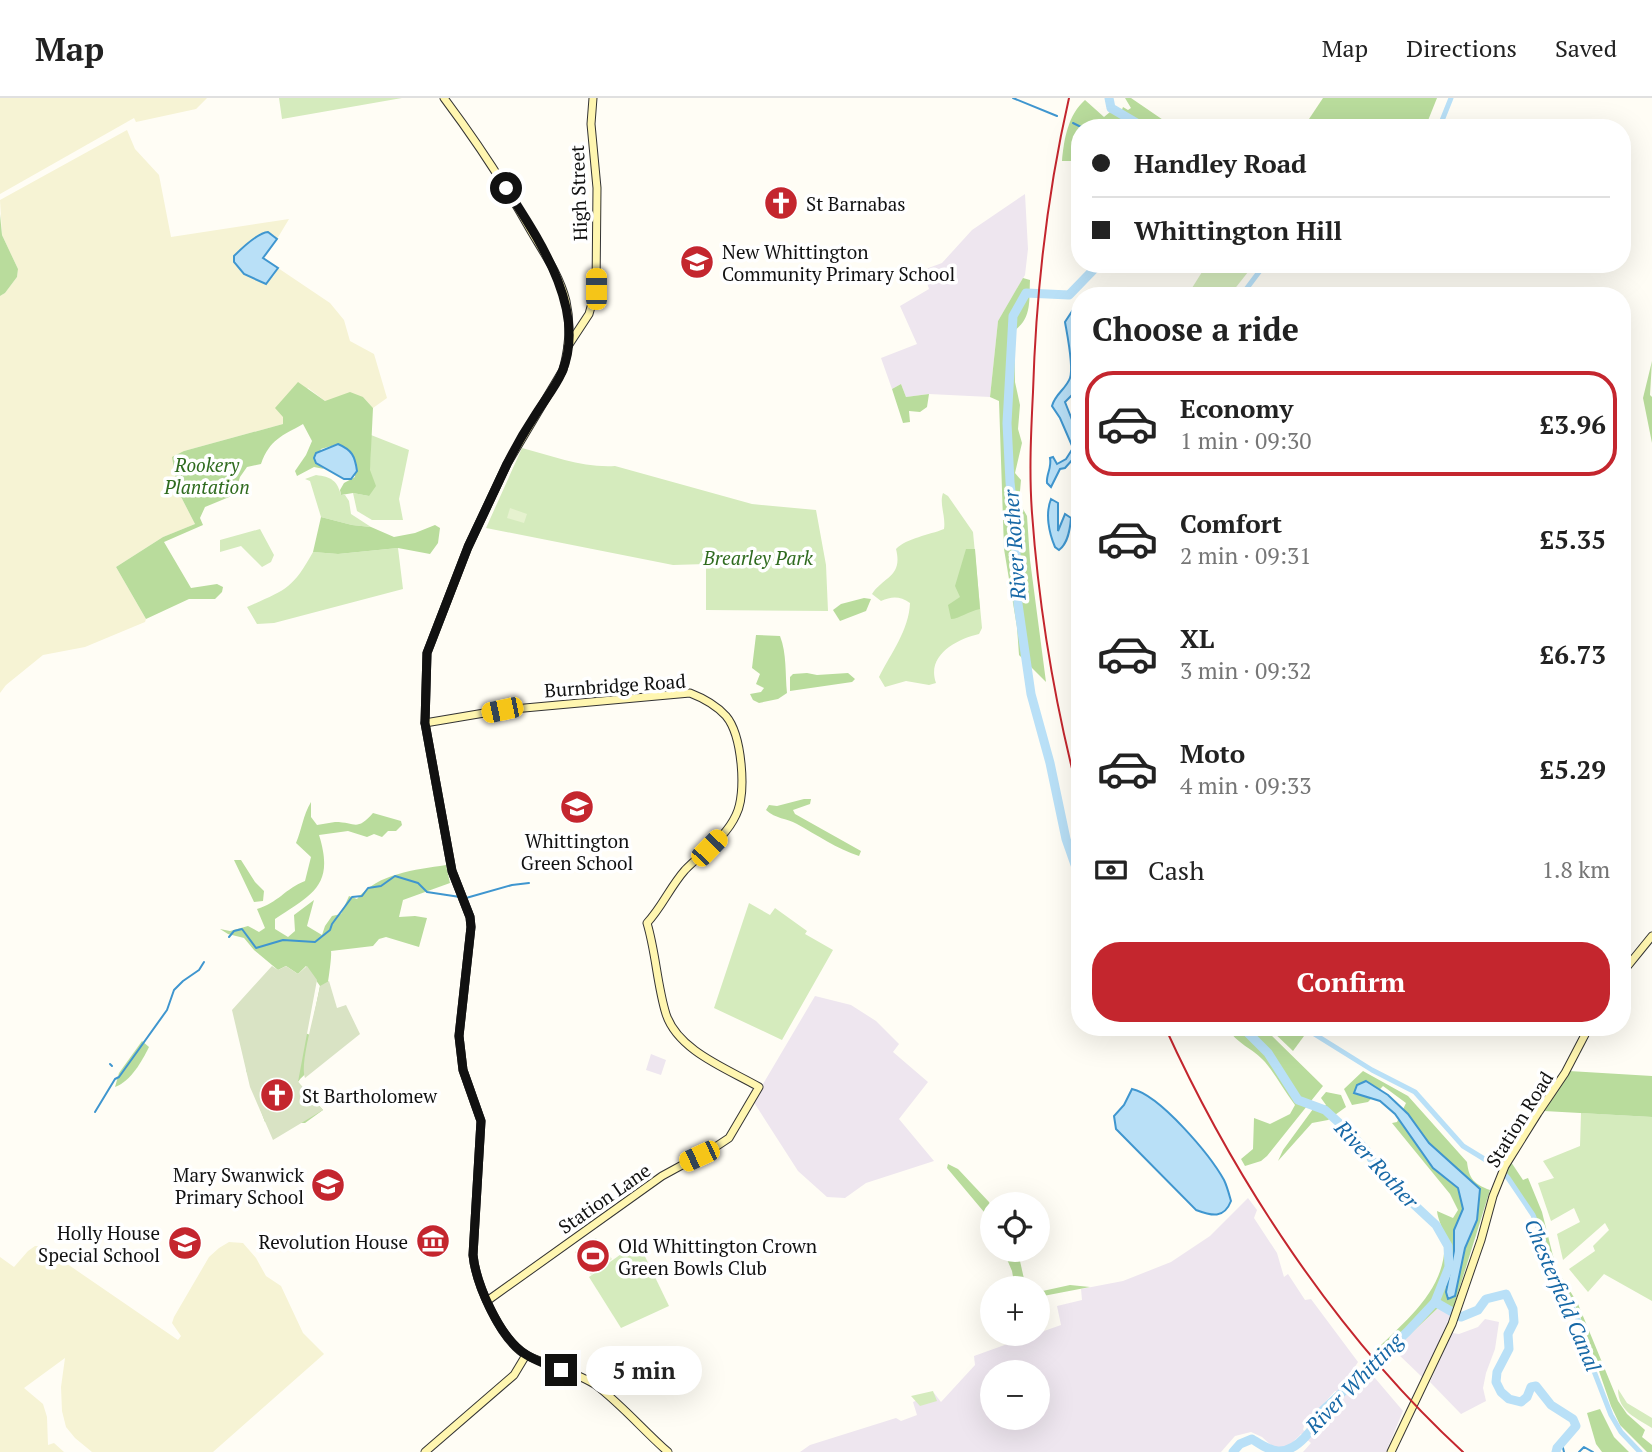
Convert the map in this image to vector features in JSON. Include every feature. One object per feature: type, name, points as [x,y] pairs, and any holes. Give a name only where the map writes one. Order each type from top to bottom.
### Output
[{"type":"main road","points":[[444,98],[519,208],[556,274],[567,310],[568,347]]},
{"type":"main road","name":"High Street","points":[[526,1355],[508,1336],[487,1301],[475,1271],[473,1255],[481,1121],[463,1070],[459,1036],[471,927],[470,917],[452,871],[425,723],[427,653],[440,616],[507,464],[563,370],[568,347],[589,314],[596,289],[597,209],[593,98]]},
{"type":"main road","name":"Burnbridge Road","points":[[425,723],[502,710],[690,693],[707,700],[726,716],[735,731],[741,766],[741,797],[737,813],[729,828],[686,869],[673,885],[660,909],[647,923],[653,941],[666,1014],[672,1026],[687,1044],[759,1087]]},
{"type":"main road","points":[[1631,962],[1652,936]]},
{"type":"main road","name":"Station Road","points":[[1391,1452],[1457,1312],[1505,1166],[1565,1073],[1584,1036]]},
{"type":"main road","name":"Station Lane","points":[[487,1301],[662,1176],[723,1142],[736,1128],[759,1087]]},
{"type":"main road","points":[[425,1452],[514,1375],[526,1355],[596,1385],[668,1452]]},
{"type":"shaded area","points":[[0,98],[207,98],[196,109],[136,122],[134,118],[0,194]]},
{"type":"shaded area","points":[[127,130],[135,149],[159,175],[171,237],[289,219],[277,239],[274,235],[261,233],[239,251],[273,277],[278,268],[330,303],[344,320],[350,341],[374,354],[387,398],[373,408],[363,397],[325,401],[308,388],[283,417],[283,424],[184,451],[175,469],[178,491],[195,524],[163,537],[116,567],[146,619],[145,622],[85,647],[43,655],[0,693],[0,296],[17,277],[18,269],[2,235],[0,200]]},
{"type":"shaded area","points":[[1025,194],[1028,249],[1025,275],[998,321],[990,397],[929,394],[906,397],[901,384],[892,389],[881,358],[917,344],[900,306],[929,289],[923,270],[942,263],[972,230]]},
{"type":"shaded area","points":[[815,996],[851,1005],[876,1021],[899,1044],[893,1052],[928,1082],[899,1119],[934,1161],[866,1183],[845,1198],[827,1197],[798,1171],[753,1101]]},
{"type":"shaded area","points":[[651,1054],[666,1060],[661,1075],[646,1070]]},
{"type":"shaded area","points":[[1248,1198],[1257,1210],[1254,1218],[1277,1253],[1284,1277],[1288,1274],[1305,1300],[1311,1299],[1358,1362],[1339,1391],[1335,1391],[1303,1430],[1314,1436],[1329,1407],[1369,1371],[1403,1411],[1386,1452],[1303,1452],[1311,1443],[1301,1434],[1287,1448],[1278,1448],[1251,1432],[1235,1436],[1221,1452],[800,1452],[810,1445],[896,1418],[901,1421],[917,1415],[913,1402],[934,1393],[941,1402],[975,1365],[974,1356],[1002,1346],[1050,1346],[1050,1329],[1061,1325],[1057,1306],[1082,1300],[1081,1289],[1123,1281],[1171,1262],[1210,1236]]},
{"type":"shaded area","points":[[229,1242],[243,1243],[266,1276],[281,1286],[303,1333],[324,1354],[213,1452],[92,1452],[66,1427],[61,1387],[65,1358],[24,1388],[43,1404],[47,1417],[48,1445],[54,1443],[64,1452],[0,1452],[0,1257],[14,1267],[28,1251],[35,1246],[41,1246],[178,1340],[181,1336],[172,1323],[174,1317],[209,1257]]},
{"type":"shaded area","points":[[1439,1307],[1453,1309],[1423,1378],[1394,1350]]},
{"type":"shaded area","points":[[1485,1319],[1499,1322],[1495,1349],[1483,1388],[1486,1401],[1461,1414],[1430,1382],[1452,1333],[1459,1334],[1478,1327]]},
{"type":"green space","points":[[279,98],[402,98],[282,119]]},
{"type":"green space","points":[[1125,98],[1131,98],[1162,119],[1135,119],[1121,112],[1123,107],[1128,110],[1131,108]]},
{"type":"green space","points":[[1323,98],[1437,98],[1429,119],[1309,119]]},
{"type":"green space","points":[[1085,100],[1104,117],[1110,112],[1124,119],[1072,119]]},
{"type":"green space","points":[[1071,120],[1071,161],[1062,161]]},
{"type":"green space","points":[[0,214],[2,235],[18,269],[17,277],[0,296]]},
{"type":"green space","points":[[1201,273],[1247,273],[1236,287],[1193,287]]},
{"type":"green space","points":[[1023,278],[1030,280],[1030,295],[1027,315],[1014,331],[1015,382],[1020,405],[1018,429],[1022,443],[1015,473],[1021,480],[1019,502],[1027,516],[1046,682],[1019,655],[1004,549],[999,401],[990,397],[998,321]]},
{"type":"green space","points":[[1652,361],[1650,395],[1652,443],[1643,398]]},
{"type":"green space","name":"Rookery Plantation","points":[[298,382],[325,401],[350,392],[363,397],[373,408],[370,470],[376,486],[369,496],[353,493],[341,495],[340,490],[344,483],[355,477],[355,465],[352,453],[338,444],[321,449],[316,463],[324,469],[314,467],[297,476],[295,471],[312,441],[303,424],[289,432],[268,449],[261,464],[247,467],[240,477],[234,495],[205,507],[200,518],[203,525],[164,542],[191,588],[217,584],[223,587],[222,592],[215,599],[189,599],[146,619],[116,567],[163,537],[195,524],[178,491],[172,457],[184,451],[283,424],[283,417],[275,408]]},
{"type":"green space","points":[[901,384],[906,397],[929,394],[927,407],[920,412],[909,411],[910,422],[903,423],[892,389]]},
{"type":"green space","points":[[371,435],[409,450],[399,499],[403,520],[372,520],[357,511],[353,493],[369,496]]},
{"type":"green space","name":"Brearley Park","points":[[522,448],[580,463],[615,466],[752,504],[816,510],[826,565],[828,611],[706,610],[706,564],[673,565],[486,528]]},
{"type":"green space","points":[[316,475],[329,478],[335,483],[341,495],[345,495],[349,501],[351,514],[371,527],[321,517],[310,481],[305,479]]},
{"type":"green space","points":[[943,493],[948,496],[973,532],[982,628],[979,634],[953,644],[939,657],[935,664],[936,683],[929,685],[906,681],[885,687],[879,677],[903,632],[910,603],[896,598],[881,601],[872,594],[895,571],[896,549],[912,539],[944,529]]},
{"type":"green space","points":[[510,508],[527,514],[524,523],[507,518]]},
{"type":"green space","points":[[321,517],[371,527],[394,537],[435,525],[440,528],[438,543],[430,554],[398,548],[338,554],[313,552]]},
{"type":"green space","points":[[260,529],[274,555],[271,562],[262,567],[241,546],[220,552],[220,540]]},
{"type":"green space","points":[[398,548],[403,589],[274,623],[257,624],[247,607],[270,597],[293,582],[313,552],[338,554]]},
{"type":"green space","points":[[966,549],[975,549],[980,609],[951,619],[948,605],[960,597],[955,586]]},
{"type":"green space","points":[[864,598],[871,599],[866,611],[840,621],[833,610],[841,604]]},
{"type":"green space","points":[[756,635],[780,636],[785,657],[787,693],[778,699],[759,703],[753,700],[750,694],[761,692],[764,688],[756,684],[760,674],[752,668]]},
{"type":"green space","points":[[848,673],[855,679],[852,682],[790,691],[790,677],[793,674]]},
{"type":"green space","points":[[811,799],[810,804],[793,810],[795,814],[861,851],[859,856],[766,810],[769,805],[777,806]]},
{"type":"green space","points":[[311,802],[311,817],[317,825],[335,822],[356,825],[373,813],[401,821],[402,825],[382,837],[374,834],[367,837],[348,831],[319,835],[324,866],[317,887],[275,919],[275,929],[288,937],[295,931],[294,915],[314,900],[307,926],[322,935],[332,916],[341,914],[349,896],[357,899],[375,883],[386,878],[446,865],[450,883],[403,900],[399,917],[427,918],[419,947],[386,937],[379,939],[373,946],[331,951],[312,1063],[298,1082],[323,1110],[305,1123],[265,1122],[246,1070],[301,1031],[310,1035],[320,986],[306,966],[298,974],[286,966],[278,970],[244,938],[220,929],[230,931],[248,926],[259,932],[265,928],[257,909],[305,881],[311,857],[296,843]]},
{"type":"green space","points":[[234,860],[241,860],[264,891],[263,901],[254,902]]},
{"type":"green space","points":[[749,903],[770,915],[775,908],[807,931],[805,934],[833,950],[782,1040],[714,1008]]},
{"type":"green space","points":[[272,966],[278,970],[286,966],[298,974],[307,966],[317,980],[298,1082],[323,1110],[273,1140],[250,1087],[232,1010]]},
{"type":"green space","points":[[329,981],[337,1008],[346,1005],[360,1034],[305,1078],[304,1060],[320,986]]},
{"type":"green space","points":[[1234,1036],[1272,1036],[1323,1086],[1267,1156],[1245,1166],[1241,1159],[1253,1149],[1254,1118],[1270,1124],[1290,1114],[1295,1105],[1265,1062]]},
{"type":"green space","points":[[1277,1036],[1304,1036],[1293,1051]]},
{"type":"green space","points":[[142,1041],[149,1047],[143,1058],[131,1075],[115,1087],[119,1073]]},
{"type":"green space","points":[[1363,1071],[1408,1096],[1467,1162],[1473,1180],[1490,1190],[1453,1309],[1439,1307],[1382,1361],[1374,1352],[1412,1315],[1433,1287],[1440,1271],[1444,1236],[1437,1211],[1453,1218],[1458,1210],[1450,1194],[1392,1123],[1397,1122],[1406,1103],[1383,1086],[1368,1102],[1352,1105],[1344,1089]]},
{"type":"green space","points":[[1569,1071],[1652,1076],[1652,1117],[1544,1111]]},
{"type":"green space","points":[[1326,1092],[1341,1095],[1346,1107],[1328,1120],[1312,1123],[1278,1161],[1313,1109],[1319,1111],[1326,1105],[1321,1098]]},
{"type":"green space","points":[[1581,1113],[1652,1117],[1652,1301],[1604,1274],[1588,1292],[1569,1269],[1595,1251],[1593,1246],[1609,1230],[1605,1223],[1563,1260],[1557,1234],[1580,1222],[1574,1208],[1551,1221],[1538,1183],[1554,1178],[1543,1161],[1580,1146]]},
{"type":"green space","points":[[1511,1162],[1523,1180],[1528,1178],[1542,1212],[1556,1268],[1578,1304],[1618,1401],[1627,1414],[1645,1430],[1642,1437],[1652,1445],[1652,1452],[1647,1452],[1620,1425],[1580,1316],[1568,1291],[1555,1273],[1544,1234],[1532,1211],[1506,1174]]},
{"type":"green space","points":[[948,1164],[958,1169],[980,1192],[980,1207],[947,1168]]},
{"type":"green space","name":"Old Whittington Crown Green Bowls Club","points":[[596,1238],[612,1259],[591,1275],[575,1252]]},
{"type":"green space","points":[[638,1242],[669,1306],[621,1328],[589,1277]]},
{"type":"green space","points":[[1008,1262],[1020,1262],[1023,1276],[1013,1276]]},
{"type":"green space","points":[[1070,1285],[1090,1287],[1050,1295],[1050,1289]]},
{"type":"green space","points":[[1618,1389],[1627,1403],[1652,1418],[1652,1428],[1625,1409]]},
{"type":"green space","points":[[933,1391],[937,1401],[920,1406],[911,1396]]},
{"type":"green space","points":[[1600,1409],[1614,1437],[1629,1452],[1602,1452],[1596,1444],[1587,1413]]},
{"type":"water","points":[[268,232],[277,239],[263,258],[278,268],[266,284],[244,274],[234,262],[234,256],[245,245]]},
{"type":"water","points":[[1071,313],[1071,359],[1065,322]]},
{"type":"water","points":[[1071,373],[1071,396],[1065,402],[1071,417],[1071,443],[1052,406]]},
{"type":"water","points":[[338,444],[350,451],[354,457],[357,471],[351,479],[344,479],[316,463],[314,458],[316,453]]},
{"type":"water","points":[[1071,451],[1071,461],[1060,469],[1051,487],[1047,483],[1050,458],[1053,457],[1057,464],[1066,459]]},
{"type":"water","points":[[1051,499],[1058,503],[1058,531],[1065,514],[1071,518],[1066,540],[1059,550],[1055,547],[1048,523]]},
{"type":"water","points":[[1366,1081],[1388,1095],[1408,1114],[1429,1143],[1480,1189],[1477,1220],[1465,1248],[1455,1296],[1448,1299],[1446,1292],[1454,1251],[1454,1230],[1463,1209],[1458,1188],[1433,1168],[1395,1114],[1380,1101],[1354,1093],[1357,1085]]},
{"type":"water","points":[[1132,1089],[1156,1102],[1170,1114],[1208,1156],[1228,1190],[1231,1201],[1225,1211],[1212,1215],[1196,1210],[1116,1129],[1114,1116],[1124,1105]]},
{"type":"waterway","points":[[1013,98],[1057,116]]},
{"type":"waterway","name":"River Rother","points":[[1109,98],[1111,108],[1130,119]]},
{"type":"waterway","name":"Chesterfield Canal","points":[[1443,119],[1451,98]]},
{"type":"waterway","name":"River Rother","points":[[1077,287],[1090,273]]},
{"type":"waterway","name":"Chesterfield Canal","points":[[1248,287],[1258,273]]},
{"type":"waterway","name":"River Rother","points":[[1071,293],[1026,293],[1013,316],[1007,423],[1018,604],[1031,694],[1071,853]]},
{"type":"waterway","points":[[229,937],[234,931],[242,929],[256,948],[283,940],[315,942],[330,930],[352,897],[362,896],[368,888],[381,886],[395,876],[418,883],[427,892],[460,897]]},
{"type":"waterway","points":[[466,898],[529,883]]},
{"type":"waterway","points":[[95,1112],[115,1079],[167,1010],[174,990],[199,970],[204,962]]},
{"type":"waterway","name":"River Rother","points":[[1251,1036],[1268,1053],[1298,1100],[1325,1110],[1367,1151],[1379,1172],[1436,1225],[1448,1246],[1449,1267],[1435,1302],[1461,1317],[1478,1310],[1486,1299],[1506,1294],[1513,1309],[1514,1322],[1508,1334],[1509,1349],[1497,1372],[1496,1382],[1501,1392],[1509,1399],[1521,1402],[1527,1397],[1531,1387],[1536,1386],[1551,1405],[1573,1419],[1576,1426],[1556,1452]]},
{"type":"waterway","name":"Chesterfield Canal","points":[[1317,1036],[1372,1070],[1415,1092],[1463,1146],[1499,1168],[1508,1178],[1533,1215],[1554,1273],[1581,1326],[1592,1366],[1611,1415],[1621,1432],[1640,1452]]},
{"type":"waterway","name":"River Whitting","points":[[1233,1452],[1240,1444],[1252,1439],[1278,1451],[1299,1443],[1322,1411],[1407,1332],[1435,1302]]},
{"type":"waterway","points":[[1562,1444],[1564,1452]]},
{"type":"waterway","points":[[1579,1452],[1584,1447],[1593,1452]]},
{"type":"railway","points":[[1069,98],[1049,207],[1040,281],[1031,483],[1035,549],[1049,658],[1071,762]]},
{"type":"railway","points":[[1169,1036],[1224,1142],[1293,1254],[1332,1308],[1374,1359],[1417,1407],[1463,1452]]},
{"type":"place","name":"St Barnabas","points":[[781,203]]},
{"type":"place","name":"New Whittington Community Primary School","points":[[697,262]]},
{"type":"place","name":"Whittington Green School","points":[[577,807]]},
{"type":"place","name":"St Bartholomew","points":[[277,1095]]},
{"type":"place","name":"Mary Swanwick Primary School","points":[[328,1185]]},
{"type":"place","name":"Revolution House","points":[[433,1241]]},
{"type":"place","name":"Holly House Special School","points":[[185,1243]]},
{"type":"place","name":"Old Whittington Crown Green Bowls Club","points":[[593,1256]]},
{"type":"route","points":[[506,188],[556,274],[565,298],[567,355],[558,380],[519,440],[507,464],[468,547],[440,616],[427,653],[425,723],[452,871],[470,917],[471,927],[459,1036],[463,1070],[481,1121],[481,1158],[473,1255],[475,1271],[487,1301],[513,1343],[526,1355],[561,1370]]}]
